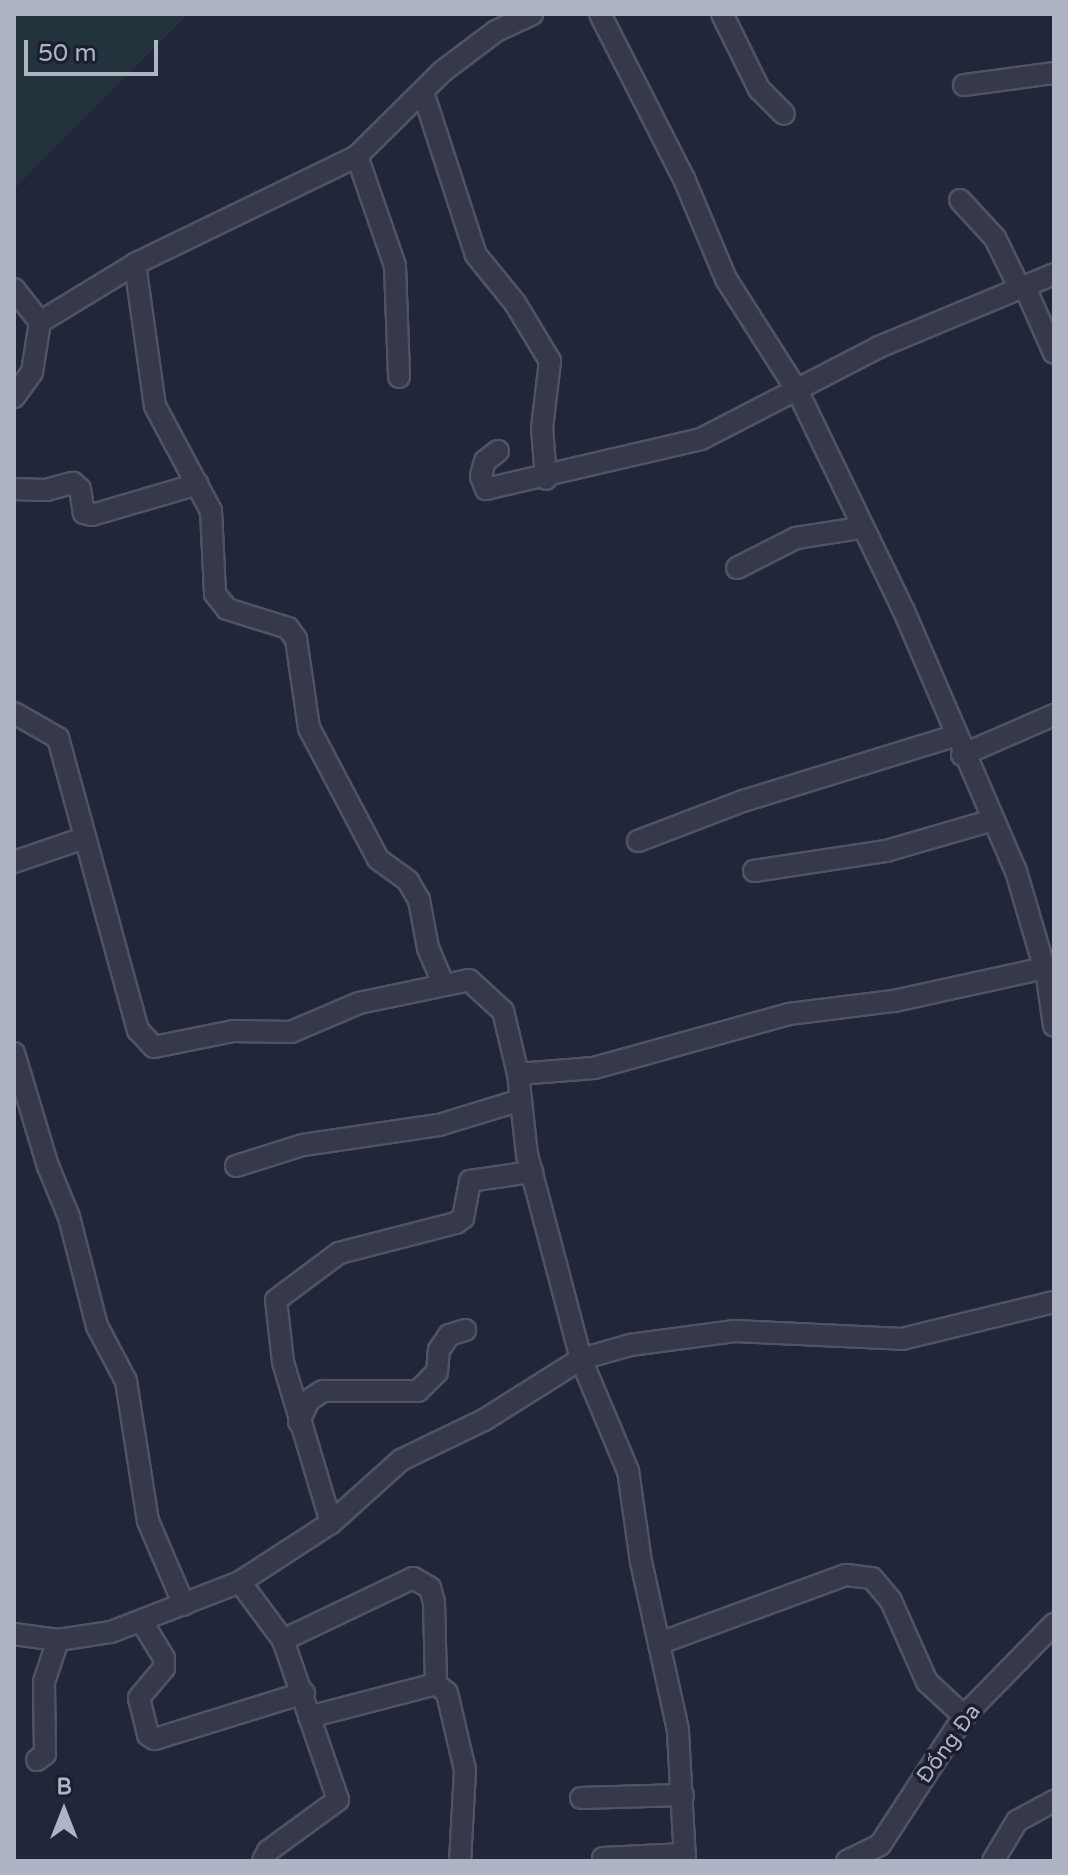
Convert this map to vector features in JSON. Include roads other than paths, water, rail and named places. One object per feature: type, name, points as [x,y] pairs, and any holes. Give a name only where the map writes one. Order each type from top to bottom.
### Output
[{"type":"street","points":[[40,322],[135,264],[357,156],[423,92],[496,31],[532,14]]},
{"type":"street","points":[[600,14],[685,181],[726,279],[798,392],[860,528],[903,609],[958,746],[1016,871],[1045,968],[1054,1026]]},
{"type":"street","points":[[722,14],[759,89],[784,114]]},
{"type":"street","points":[[964,85],[1054,73]]},
{"type":"street","points":[[423,92],[476,255],[550,361],[542,428],[546,479]]},
{"type":"street","points":[[357,156],[395,266],[399,377]]},
{"type":"street","points":[[960,200],[995,238],[1054,353]]},
{"type":"street","points":[[135,264],[155,406],[211,511],[218,601],[288,628],[296,639],[309,728],[378,859],[408,881],[419,900],[428,948],[443,984]]},
{"type":"street","points":[[498,451],[485,461],[481,476],[486,489],[546,479],[701,439],[798,392],[879,347],[1054,274]]},
{"type":"street","points":[[14,289],[40,322],[32,372],[14,397]]},
{"type":"street","points":[[14,489],[46,490],[73,483],[80,489],[84,513],[92,515],[198,484]]},
{"type":"street","points":[[737,568],[796,538],[860,528]]},
{"type":"street","points":[[14,713],[58,738],[138,1030],[154,1047],[233,1031],[291,1032],[359,1003],[469,980],[503,1011],[518,1074],[532,1172],[581,1359],[628,1471],[678,1730],[685,1858],[603,1858]]},
{"type":"street","points":[[638,841],[743,801],[958,746],[1054,715]]},
{"type":"street","points":[[754,871],[886,851],[993,820]]},
{"type":"street","points":[[14,862],[84,838]]},
{"type":"street","points":[[518,1074],[594,1068],[789,1014],[894,1001],[1045,968]]},
{"type":"street","points":[[14,1053],[48,1166],[69,1217],[97,1326],[126,1381],[148,1521],[184,1605]]},
{"type":"street","points":[[236,1166],[303,1145],[439,1125],[521,1100]]},
{"type":"street","points":[[331,1523],[283,1362],[276,1300],[339,1253],[456,1223],[463,1218],[470,1181],[532,1172]]},
{"type":"street","points":[[14,1634],[58,1640],[142,1622],[240,1582],[331,1523],[401,1460],[484,1420],[581,1359],[630,1345],[735,1331],[902,1339],[1054,1302]]},
{"type":"street","points":[[299,1422],[309,1400],[323,1391],[418,1391],[437,1372],[439,1350],[449,1335],[465,1330]]},
{"type":"street","points":[[660,1643],[846,1575],[872,1578],[891,1601],[927,1682],[964,1716]]},
{"type":"street","points":[[283,1640],[413,1578],[430,1588],[434,1602],[436,1684],[452,1705],[465,1770],[460,1861]]},
{"type":"street","points":[[240,1582],[283,1640],[304,1693],[338,1802],[268,1851],[263,1861]]},
{"type":"street","points":[[142,1622],[164,1658],[164,1668],[139,1698],[148,1735],[155,1739],[304,1693]]},
{"type":"street","name":"Đống Đa","points":[[847,1861],[880,1845],[964,1716],[1054,1624]]},
{"type":"street","points":[[37,1760],[45,1754],[44,1682],[58,1640]]},
{"type":"street","points":[[309,1717],[436,1684]]},
{"type":"street","points":[[581,1798],[683,1795]]},
{"type":"street","points":[[993,1861],[1017,1821],[1054,1801]]}]
